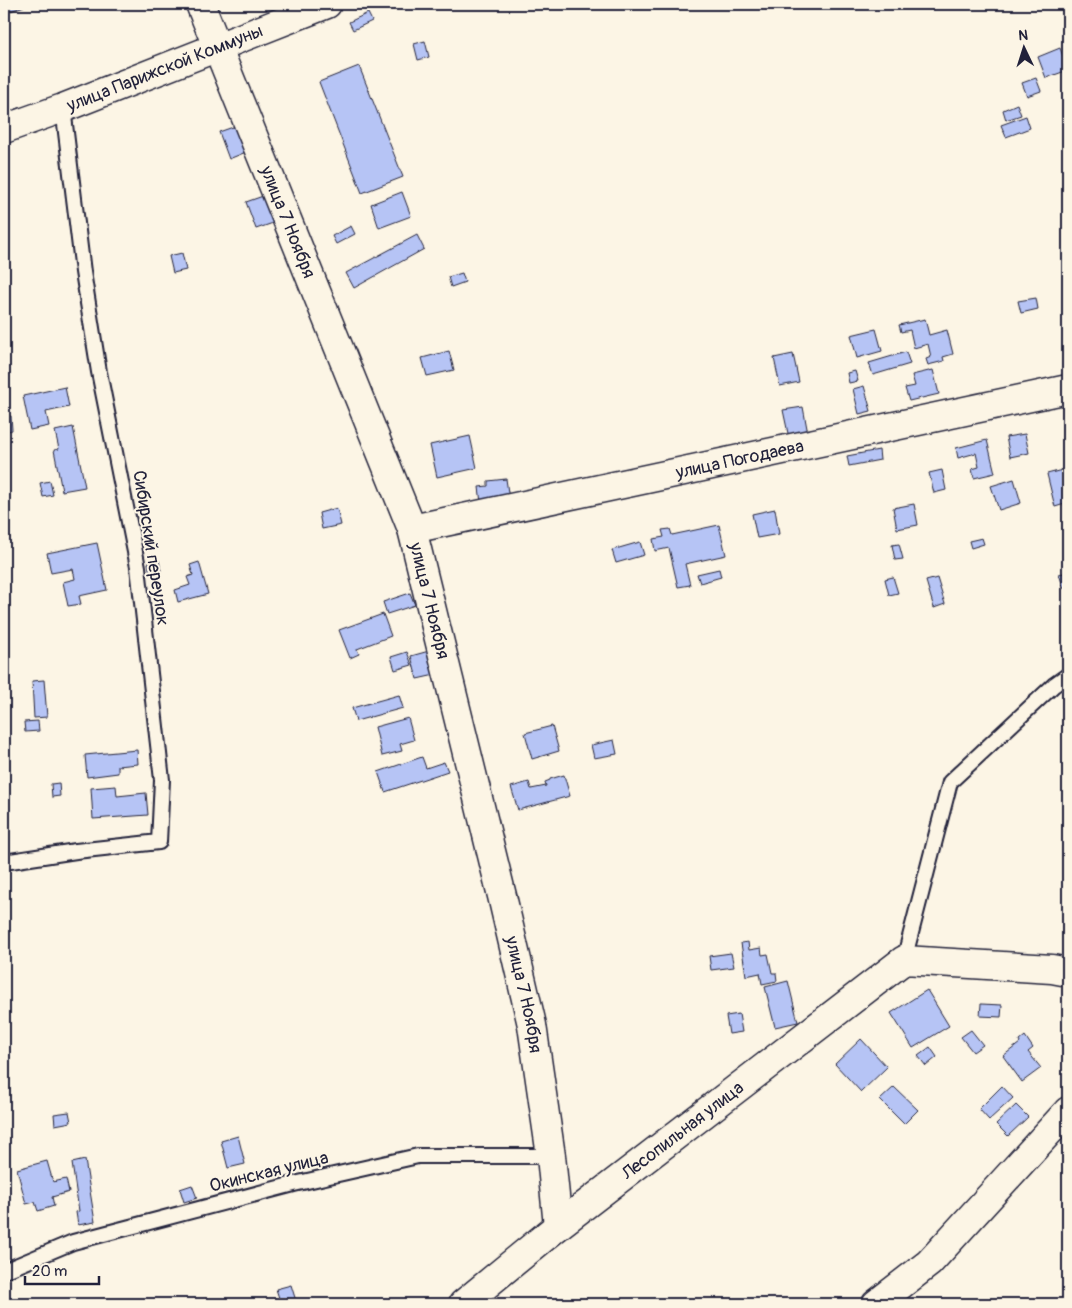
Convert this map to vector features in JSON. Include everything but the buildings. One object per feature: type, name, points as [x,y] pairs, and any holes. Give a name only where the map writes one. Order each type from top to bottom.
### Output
[{"type":"street","name":"улица 7 Ноября","points":[[200,4],[412,529],[532,1025],[551,1156],[558,1226]]},
{"type":"street","name":"улица Парижской Коммуны","points":[[4,129],[63,108],[327,4]]},
{"type":"street","name":"улица Погодаева","points":[[412,529],[1068,389]]},
{"type":"street","points":[[904,960],[1052,969],[1068,972]]},
{"type":"street","name":"Лесопильная улица","points":[[462,1304],[558,1226],[904,960]]},
{"type":"street","points":[[876,1304],[929,1263],[1068,1111]]},
{"type":"lane","name":"Сибирский переулок","points":[[4,862],[76,851],[159,842],[162,780],[138,567],[96,354],[83,272],[63,108]]},
{"type":"lane","points":[[904,960],[950,782],[1068,674]]},
{"type":"lane","name":"Окинская улица","points":[[4,1271],[73,1242],[294,1184],[418,1156],[551,1156]]}]
